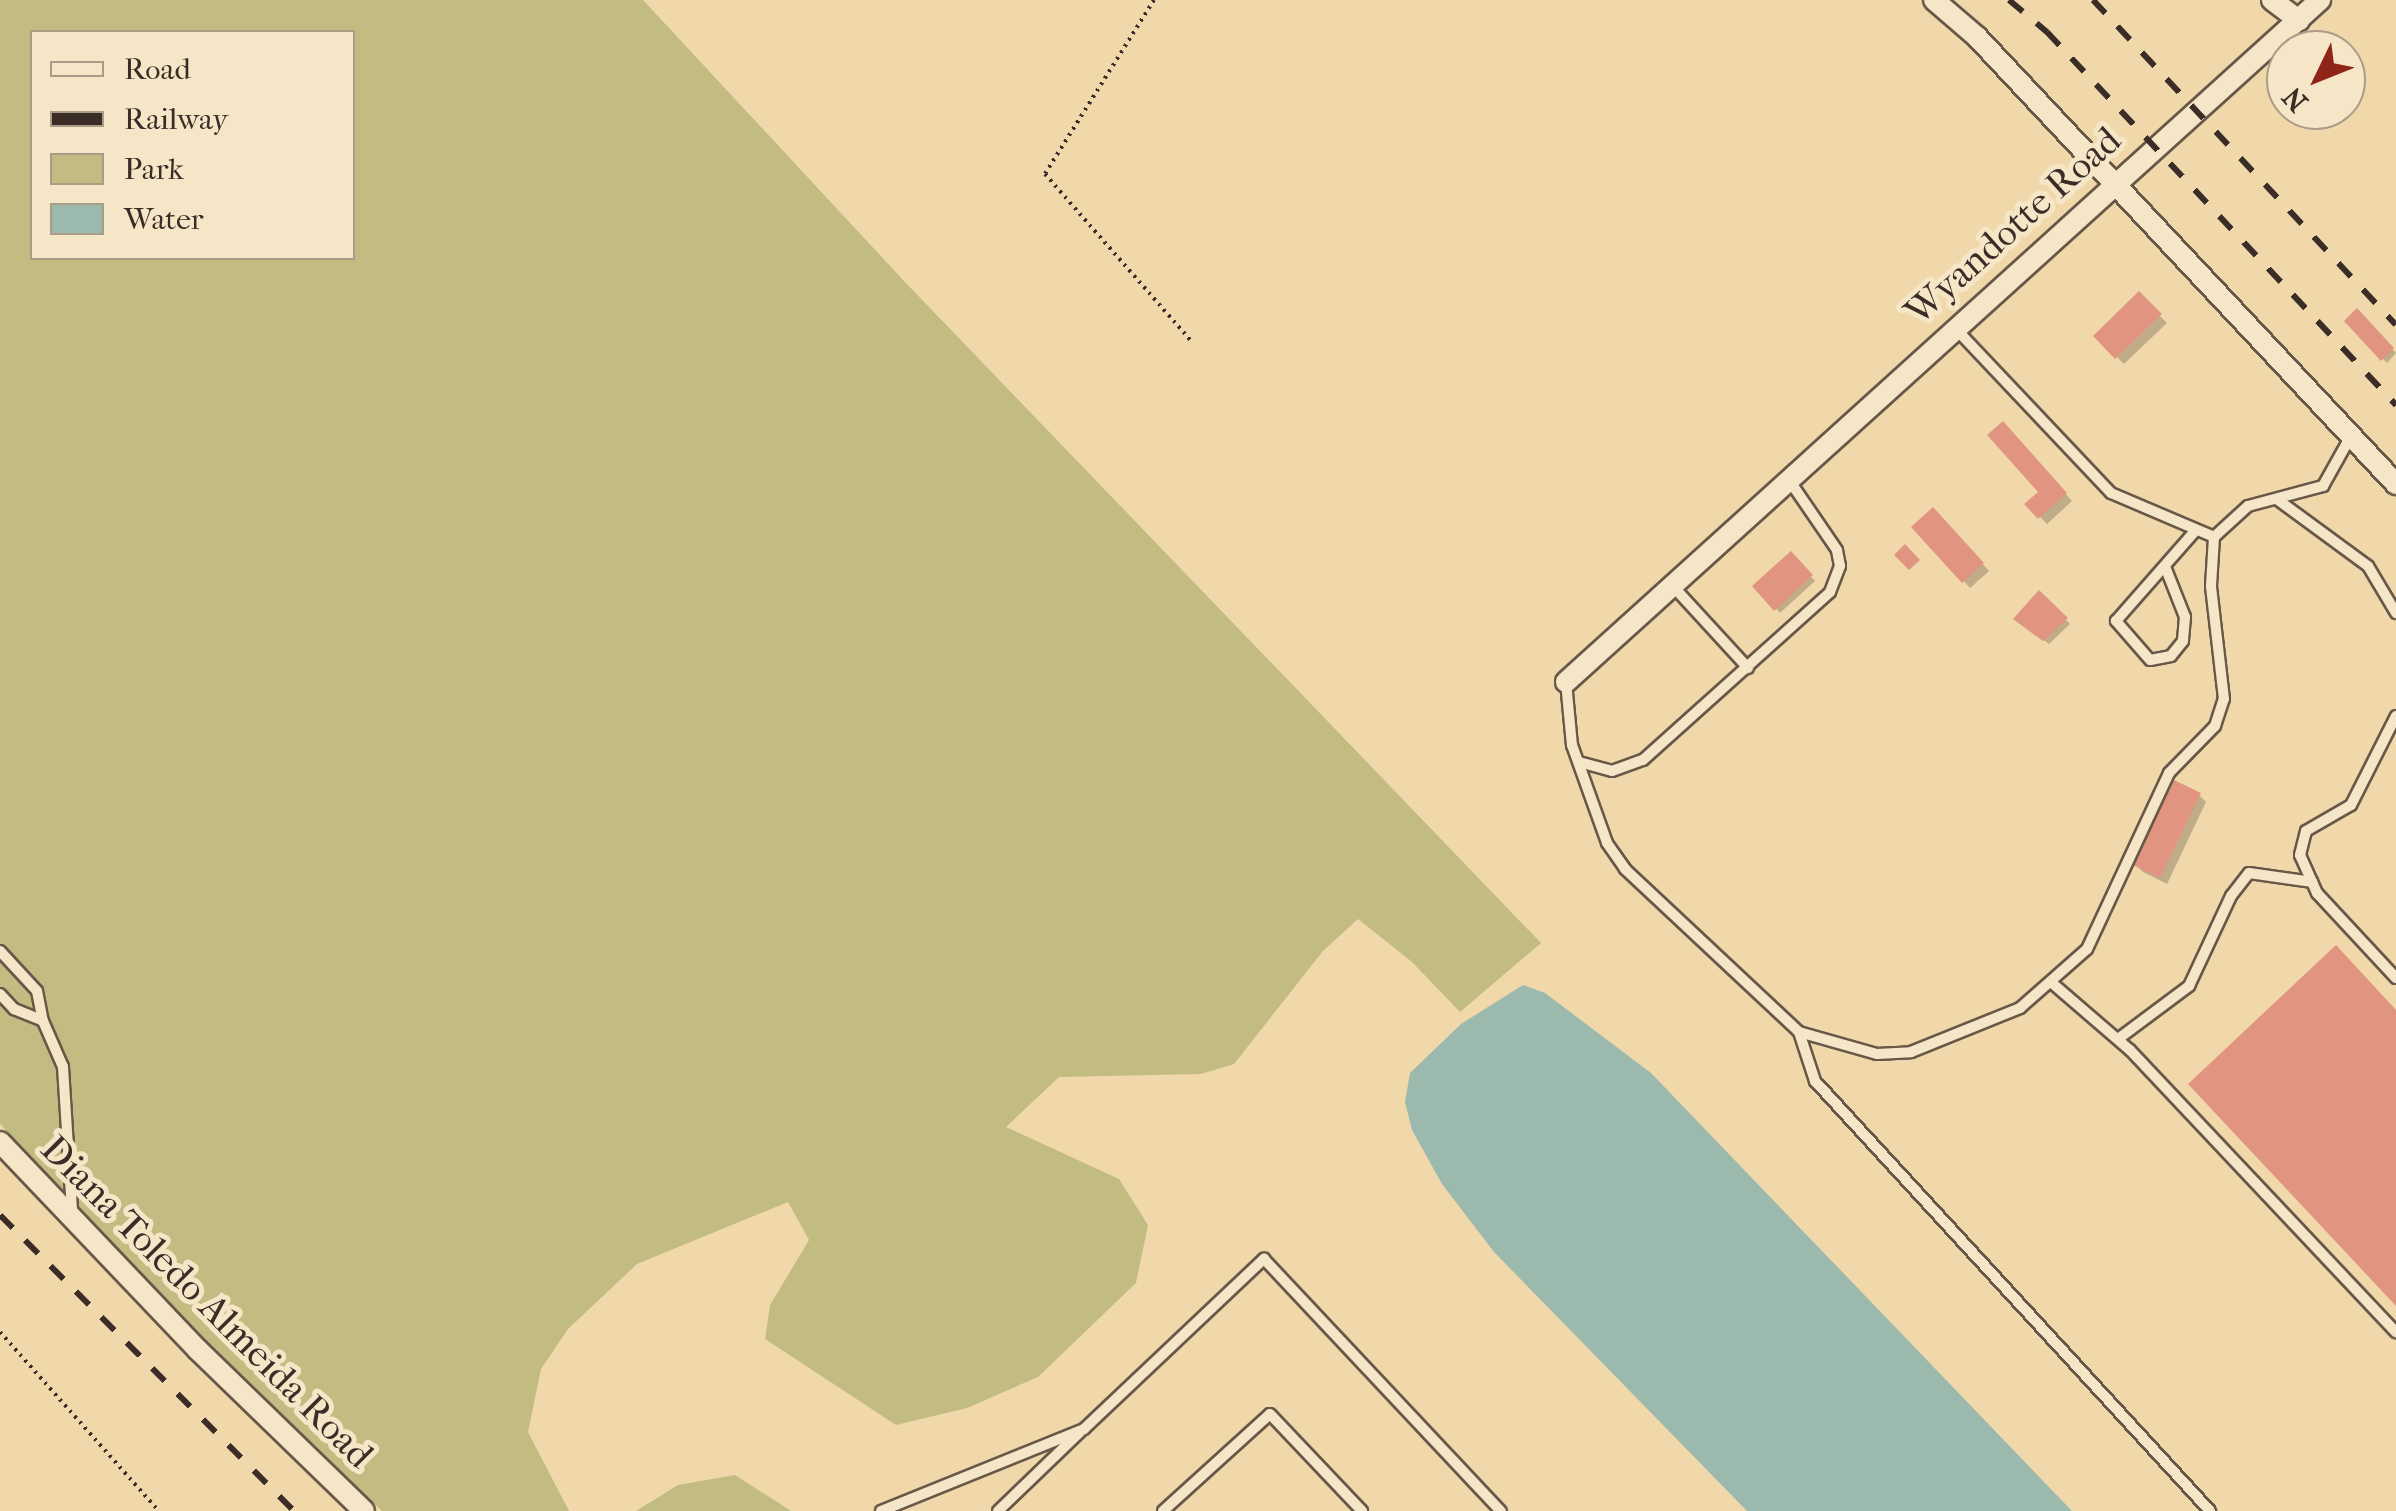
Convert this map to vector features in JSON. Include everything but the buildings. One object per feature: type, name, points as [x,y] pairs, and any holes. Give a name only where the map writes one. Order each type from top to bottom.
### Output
[{"type":"street","points":[[1934,0],[1977,37],[2396,484]]},
{"type":"street","points":[[2272,0],[2299,20]]},
{"type":"street","name":"Wyandotte Road","points":[[1566,682],[1754,505],[2320,0]]},
{"type":"street","name":"Diana Toledo Almeida Road","points":[[0,1142],[364,1511]]},
{"type":"lane","points":[[1954,327],[2102,485],[2132,505],[2214,537]]},
{"type":"lane","points":[[1798,1032],[1878,1054],[1911,1052],[2020,1008],[2052,983],[2099,929],[2170,773],[2215,726],[2225,673],[2211,586],[2214,537],[2248,506],[2324,486],[2351,436]]},
{"type":"lane","points":[[1580,762],[1612,771],[1644,760],[1748,668],[1838,580],[1837,550],[1826,528],[1786,477]]},
{"type":"lane","points":[[2278,500],[2368,566],[2396,613]]},
{"type":"lane","points":[[2166,570],[2186,617],[2184,641],[2172,656],[2150,660],[2116,621],[2166,570],[2196,530]]},
{"type":"lane","points":[[1671,584],[1748,668]]},
{"type":"lane","points":[[1566,682],[1580,762],[1599,824],[1626,868],[1798,1032],[1816,1081],[2210,1511]]},
{"type":"lane","points":[[2396,716],[2351,805],[2306,831],[2300,855],[2312,882],[2396,978]]},
{"type":"lane","points":[[2118,1040],[2189,986],[2231,896],[2250,873],[2312,882]]},
{"type":"lane","points":[[0,951],[37,991],[43,1021],[63,1066],[72,1218]]},
{"type":"lane","points":[[2052,983],[2118,1040],[2396,1332]]},
{"type":"lane","points":[[0,994],[14,1009],[43,1021]]},
{"type":"lane","points":[[998,1511],[1264,1259],[1501,1511]]},
{"type":"lane","points":[[1163,1511],[1270,1414],[1362,1511]]},
{"type":"lane","points":[[880,1511],[1084,1429]]},
{"type":"path","points":[[1154,0],[1045,174],[1192,341]]},
{"type":"path","points":[[0,1332],[159,1511]]},
{"type":"green space","points":[[0,0],[643,0],[904,281],[1541,943],[1460,1012],[1412,962],[1358,919],[1323,951],[1234,1064],[1201,1074],[1059,1077],[1006,1127],[1119,1179],[1148,1225],[1136,1283],[1038,1377],[967,1408],[896,1425],[765,1339],[770,1305],[809,1240],[788,1202],[637,1264],[568,1329],[541,1369],[528,1432],[569,1511],[382,1511],[207,1342],[0,1124]]},
{"type":"green space","points":[[735,1475],[791,1511],[636,1511],[678,1485]]},
{"type":"water","points":[[1523,985],[1545,993],[1651,1073],[2072,1511],[1747,1511],[1494,1252],[1442,1184],[1412,1130],[1405,1102],[1410,1073],[1461,1024]]},
{"type":"railway","points":[[2009,0],[2047,32],[2396,405]]},
{"type":"railway","points":[[2093,0],[2396,325]]},
{"type":"railway","points":[[0,1215],[294,1511]]}]
